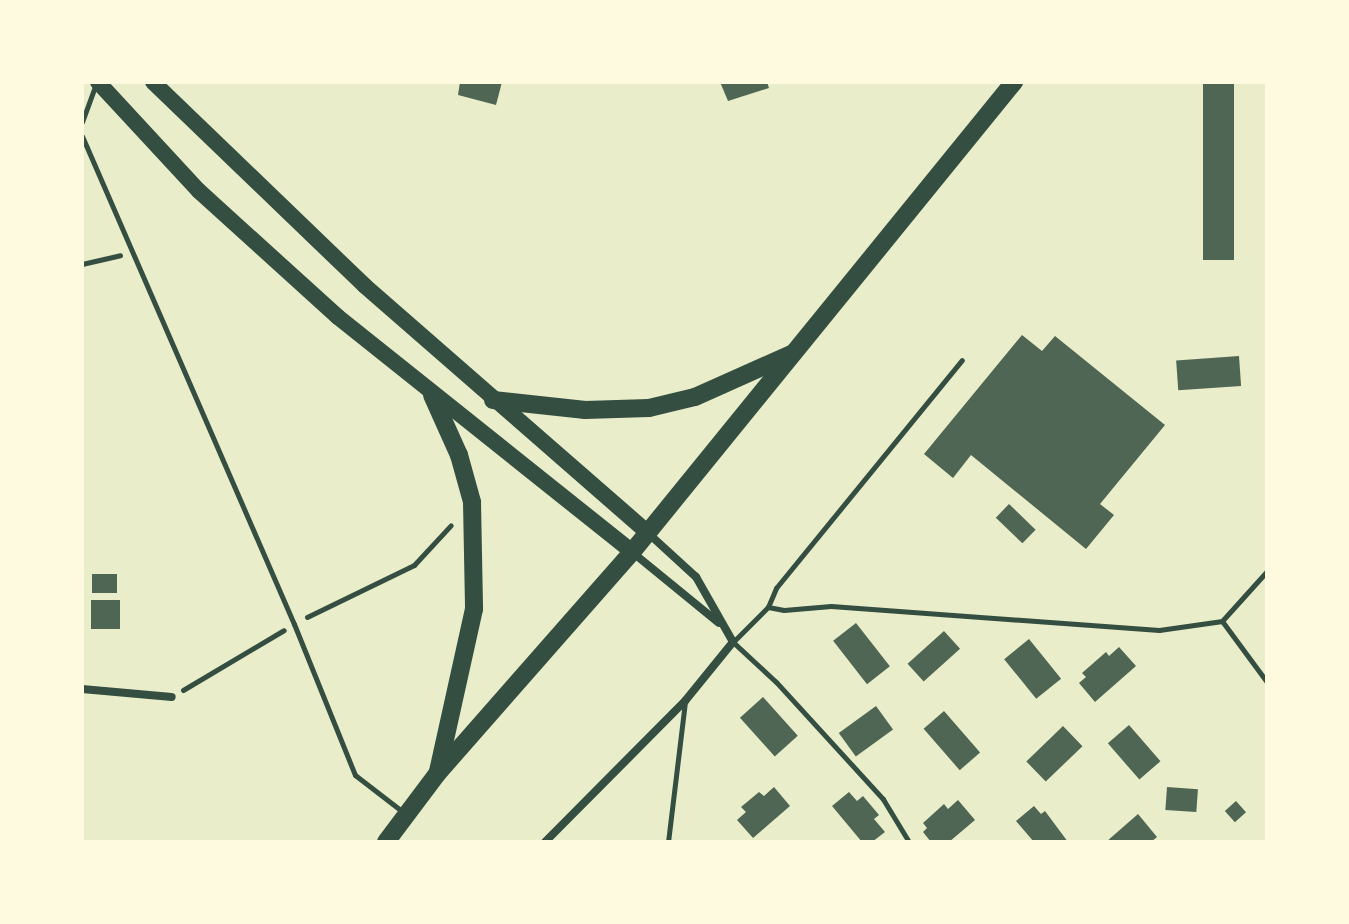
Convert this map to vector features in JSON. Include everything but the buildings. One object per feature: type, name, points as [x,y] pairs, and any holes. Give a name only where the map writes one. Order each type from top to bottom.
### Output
[{"type":"main road","points":[[97,82],[199,191],[338,317],[632,552]]},
{"type":"main road","points":[[153,82],[365,286],[648,533]]},
{"type":"main road","points":[[386,842],[437,774],[648,533],[1014,82]]},
{"type":"main road","points":[[493,400],[585,410],[649,408],[695,397],[796,351]]},
{"type":"main road","points":[[432,395],[459,455],[472,502],[474,609],[437,774]]},
{"type":"street","points":[[545,842],[685,701],[733,642],[696,577],[648,533]]},
{"type":"street","points":[[632,552],[723,626]]},
{"type":"street","points":[[82,689],[172,697]]},
{"type":"lane","points":[[82,122],[97,82]]},
{"type":"lane","points":[[82,136],[294,624],[355,775],[407,815]]},
{"type":"lane","points":[[909,842],[883,799],[776,682],[733,642],[768,607],[776,588],[962,360]]},
{"type":"lane","points":[[768,607],[784,610],[831,606],[1147,630],[1222,621],[1267,571]]},
{"type":"lane","points":[[1222,621],[1267,682]]},
{"type":"lane","points":[[668,842],[685,701]]},
{"type":"path","points":[[82,264],[132,251]]},
{"type":"path","points":[[172,697],[294,624],[414,565],[472,502]]}]
